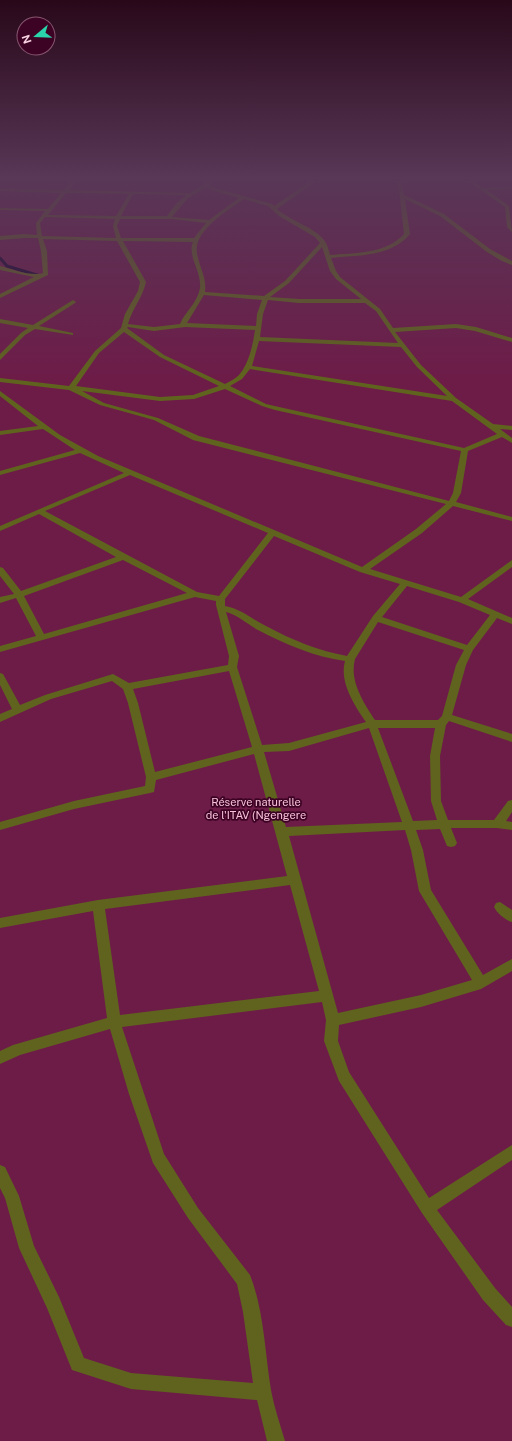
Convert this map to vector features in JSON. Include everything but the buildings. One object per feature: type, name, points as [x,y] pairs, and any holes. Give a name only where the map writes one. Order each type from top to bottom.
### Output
[{"type":"street","points":[[42,243],[44,250],[44,275]]},
{"type":"street","points":[[71,388],[97,352],[125,327],[128,314],[141,291],[143,282],[130,261],[122,243]]},
{"type":"street","points":[[183,325],[201,293],[203,283],[200,265],[194,253],[193,243]]},
{"type":"street","points":[[323,243],[333,271],[338,278],[378,310],[391,330],[419,366],[454,399],[512,441]]},
{"type":"street","points":[[0,380],[33,382],[160,399],[194,397],[226,386],[240,378],[248,367],[257,339],[260,314],[266,298],[287,282],[323,243]]},
{"type":"street","points":[[329,257],[375,252],[390,248],[397,243]]},
{"type":"street","points":[[478,243],[485,249],[512,263]]},
{"type":"street","points":[[0,268],[25,275],[44,275]]},
{"type":"street","points":[[0,296],[18,286],[44,275]]},
{"type":"street","points":[[201,293],[325,302],[368,301]]},
{"type":"street","points":[[0,358],[23,334],[74,302]]},
{"type":"street","points":[[0,321],[71,334]]},
{"type":"street","points":[[125,327],[154,329],[183,325],[258,328]]},
{"type":"street","points":[[391,330],[456,326],[476,329],[512,340]]},
{"type":"street","points":[[125,327],[162,356],[226,386],[243,396],[277,409],[465,450],[503,434]]},
{"type":"street","points":[[257,339],[402,345]]},
{"type":"street","points":[[248,367],[362,383],[454,399]]},
{"type":"street","points":[[71,388],[102,404],[156,419],[196,438],[512,519]]},
{"type":"street","points":[[0,393],[44,427],[80,451],[128,473],[363,570],[462,600],[512,621]]},
{"type":"street","points":[[491,426],[512,428]]},
{"type":"street","points":[[0,433],[44,427]]},
{"type":"street","points":[[363,570],[419,531],[452,503],[457,493],[465,450]]},
{"type":"street","points":[[0,473],[80,451]]},
{"type":"street","points":[[0,529],[38,511],[128,473]]},
{"type":"street","points":[[38,511],[123,557],[195,594],[230,608],[261,627],[288,640],[333,657],[350,659]]},
{"type":"street","points":[[272,533],[221,604],[234,656],[232,667],[245,704],[282,832],[325,996],[333,1020],[331,1041],[344,1076],[427,1208],[489,1294],[512,1319]]},
{"type":"street","points":[[0,600],[19,595],[123,557]]},
{"type":"street","points":[[462,600],[512,563]]},
{"type":"street","points":[[0,570],[19,595],[41,636]]},
{"type":"street","points":[[405,583],[376,618],[350,659],[348,666],[351,685],[360,705],[372,724],[417,850],[425,891],[481,983]]},
{"type":"street","points":[[0,648],[195,594]]},
{"type":"street","points":[[451,843],[436,801],[435,756],[444,720],[461,665],[469,649],[496,614]]},
{"type":"street","points":[[376,618],[469,649]]},
{"type":"street","points":[[127,687],[232,667]]},
{"type":"street","points":[[0,676],[18,710]]},
{"type":"street","points":[[0,718],[48,697],[113,677],[127,687],[133,703],[151,777],[150,789],[74,805],[0,826]]},
{"type":"street","points":[[151,777],[258,749],[289,747],[372,724],[444,720],[512,738]]},
{"type":"street","points":[[497,824],[512,804]]},
{"type":"street","points":[[282,832],[409,827],[444,824],[497,824],[512,826]]},
{"type":"street","points":[[0,923],[98,905],[294,880]]},
{"type":"street","points":[[98,905],[114,1022],[158,1158],[193,1213],[244,1281],[251,1312],[263,1392],[276,1441]]},
{"type":"street","points":[[500,906],[512,917]]},
{"type":"street","points":[[333,1020],[422,1001],[481,983],[512,965]]},
{"type":"street","points":[[0,1058],[18,1049],[114,1022],[325,996]]},
{"type":"street","points":[[427,1208],[512,1152]]},
{"type":"street","points":[[0,1172],[12,1196],[27,1248],[78,1364],[131,1381],[263,1392]]},
{"type":"green space","name":"Réserve naturelle de l'ITAV (Ngengere","points":[[0,243],[512,243],[512,1441],[0,1441]]},
{"type":"waterway","points":[[0,258],[7,266],[40,276]]}]
